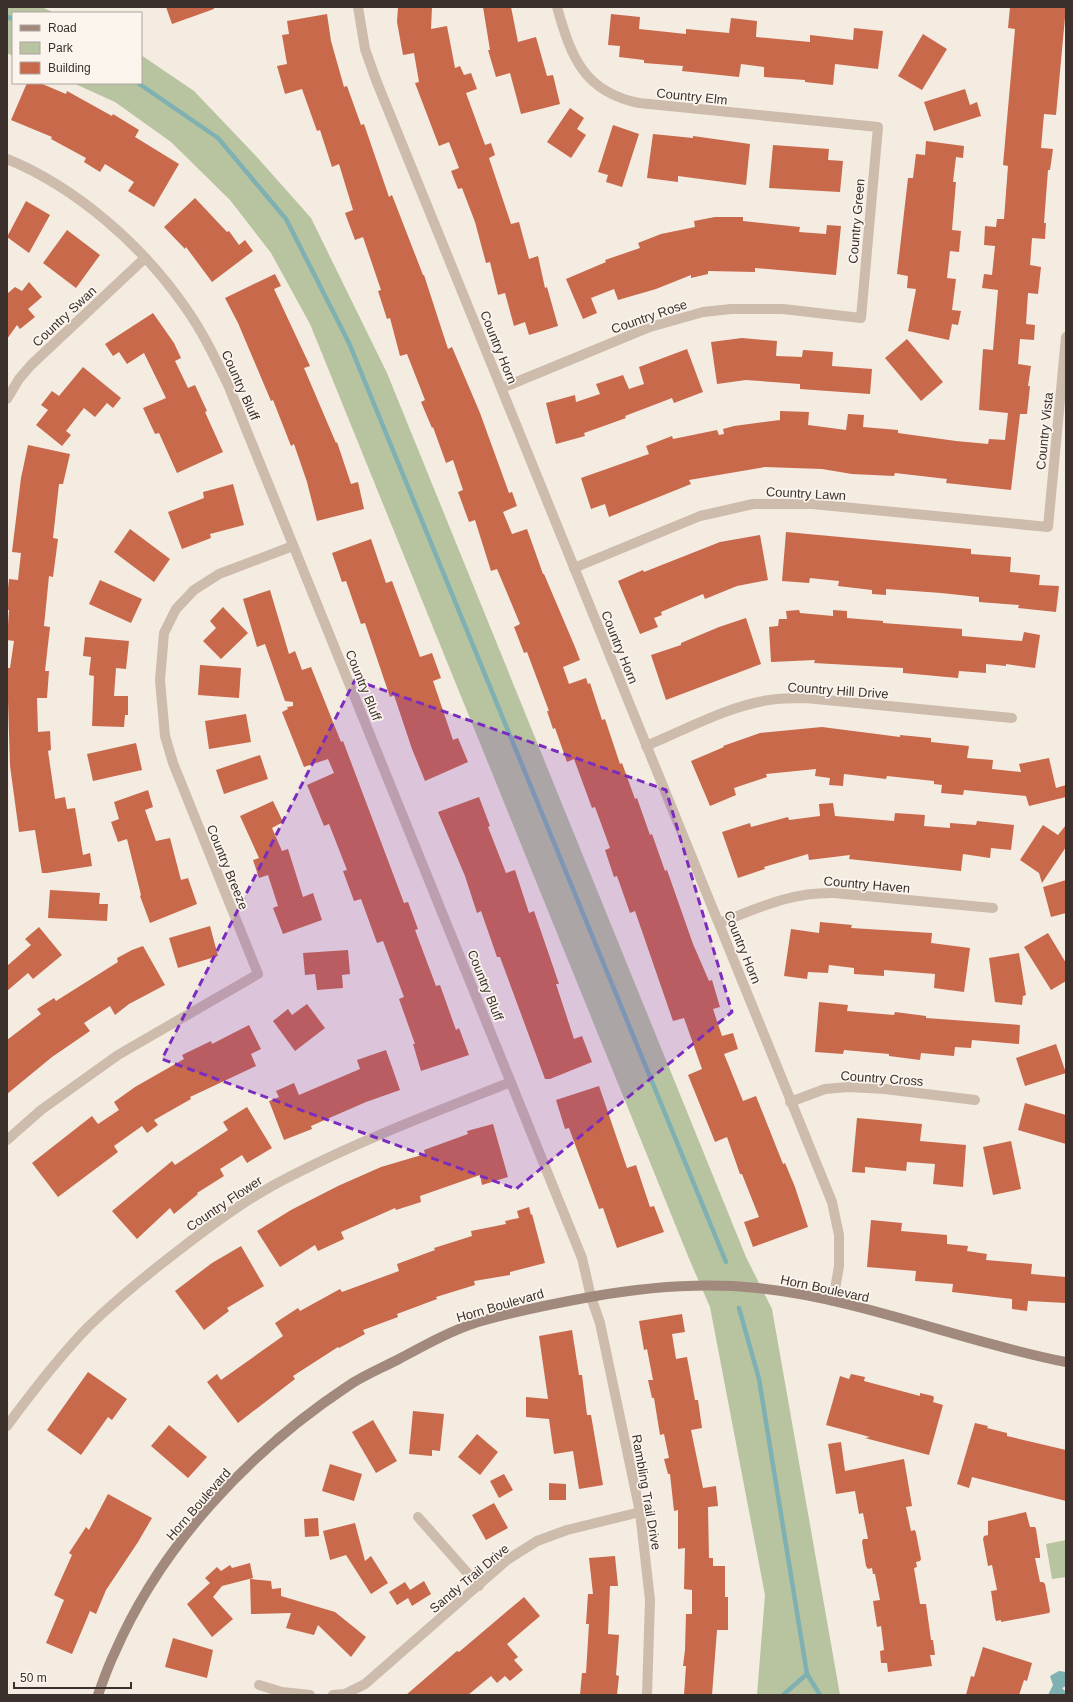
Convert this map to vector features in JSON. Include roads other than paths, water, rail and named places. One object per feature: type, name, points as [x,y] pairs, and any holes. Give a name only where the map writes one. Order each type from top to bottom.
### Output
[{"type":"street","name":"Country Horn","points":[[358,7],[365,50],[376,80],[719,923],[790,1102],[832,1202],[839,1235],[839,1266],[833,1300]]},
{"type":"street","name":"Country Elm","points":[[557,7],[575,61],[599,88],[622,100],[639,103],[878,127]]},
{"type":"street","name":"Country Green","points":[[861,318],[878,127]]},
{"type":"street","name":"Country Bluff","points":[[7,159],[53,183],[91,209],[126,238],[157,271],[185,307],[209,346],[229,387],[582,1258],[591,1297]]},
{"type":"street","name":"Country Swan","points":[[7,399],[31,365],[145,258]]},
{"type":"street","name":"Country Rose","points":[[502,388],[650,327],[703,312],[731,309],[783,309],[861,318]]},
{"type":"street","name":"Country Vista","points":[[1048,527],[1066,337]]},
{"type":"street","name":"Country Lawn","points":[[574,568],[700,516],[753,504],[812,504],[1048,527]]},
{"type":"street","name":"Country Breeze","points":[[7,1140],[41,1110],[118,1056],[258,974],[172,763],[165,736],[160,680],[164,633],[176,609],[194,590],[219,574],[293,546]]},
{"type":"street","name":"Country Hill Drive","points":[[646,746],[736,708],[769,700],[786,698],[806,698],[1012,718]]},
{"type":"street","name":"Country Haven","points":[[719,923],[785,898],[816,893],[834,893],[993,908]]},
{"type":"street","name":"Country Flower","points":[[7,1426],[37,1386],[93,1323],[162,1263],[204,1230],[246,1201],[292,1175],[354,1146],[511,1082]]},
{"type":"street","name":"Country Cross","points":[[790,1102],[825,1089],[848,1087],[975,1100]]},
{"type":"street","name":"Horn Boulevard","points":[[98,1695],[115,1650],[143,1599],[182,1540],[226,1488],[293,1426],[350,1384],[437,1339],[475,1323],[533,1307],[622,1291],[689,1284],[720,1285],[760,1288],[833,1300],[968,1338],[1066,1362]]},
{"type":"street","name":"Rambling Trail Drive","points":[[591,1297],[600,1323],[640,1512],[650,1600],[647,1695]]},
{"type":"street","name":"Sandy Trail Drive","points":[[333,1695],[345,1694],[365,1684],[507,1560],[537,1541],[567,1530],[640,1512]]},
{"type":"street","points":[[418,1517],[479,1586]]},
{"type":"street","points":[[259,1685],[282,1692],[310,1695]]},
{"type":"water","points":[[1059,1671],[1066,1672],[1066,1686],[1062,1688],[1066,1692],[1066,1695],[1048,1695],[1053,1685],[1050,1676]]},
{"type":"waterway","points":[[7,17],[12,19]]},
{"type":"waterway","points":[[139,84],[218,138],[286,219],[349,343],[726,1262]]},
{"type":"waterway","points":[[739,1308],[759,1379],[807,1674],[820,1695]]},
{"type":"waterway","points":[[783,1695],[807,1674]]}]
